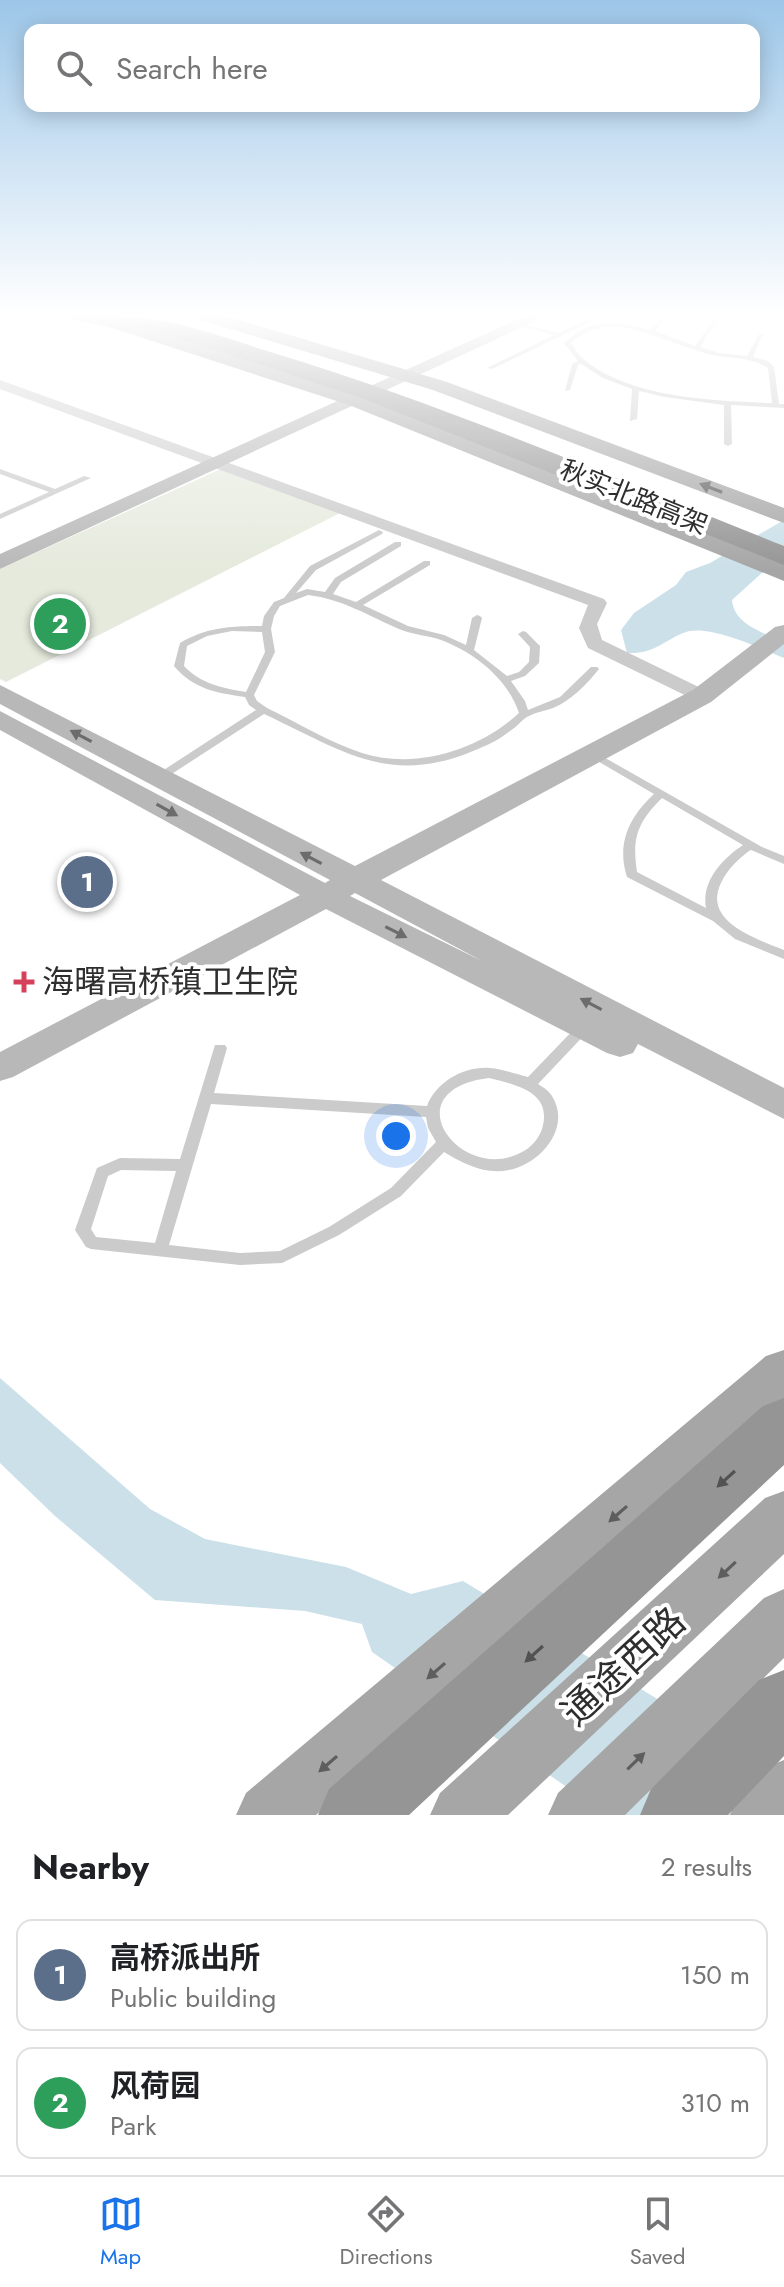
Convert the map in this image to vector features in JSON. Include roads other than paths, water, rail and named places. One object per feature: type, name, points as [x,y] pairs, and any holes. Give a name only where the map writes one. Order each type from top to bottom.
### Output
[{"type":"highway","name":"秋实北路高架","points":[[380,401],[784,555]]},
{"type":"highway","points":[[355,1815],[410,1730],[784,1426]]},
{"type":"highway","points":[[677,1815],[784,1705]]},
{"type":"main road","points":[[476,401],[784,516]]},
{"type":"main road","points":[[268,1815],[410,1730],[537,1583],[784,1372]]},
{"type":"main road","name":"通途西路","points":[[476,1802],[784,1517]]},
{"type":"main road","points":[[580,1815],[784,1618]]},
{"type":"main road","points":[[762,1815],[784,1791]]},
{"type":"street","points":[[47,401],[598,603],[587,621],[587,632],[595,644],[702,696]]},
{"type":"street","points":[[0,562],[326,401]]},
{"type":"street","points":[[0,550],[211,459]]},
{"type":"street","points":[[0,1068],[702,696],[784,632]]},
{"type":"street","points":[[0,693],[784,1105]]},
{"type":"street","points":[[0,719],[325,896],[784,1126]]},
{"type":"lane","points":[[633,419],[635,401]]},
{"type":"lane","points":[[709,401],[782,407]]},
{"type":"lane","points":[[727,404],[728,444]]},
{"type":"lane","points":[[0,471],[55,492]]},
{"type":"lane","points":[[0,517],[87,478]]},
{"type":"lane","points":[[249,695],[270,652],[266,629],[269,616],[277,604],[288,597],[313,568],[379,532]]},
{"type":"lane","points":[[328,594],[338,580],[398,544]]},
{"type":"lane","points":[[356,605],[427,563]]},
{"type":"lane","points":[[288,597],[307,592],[328,594],[410,630],[430,634],[469,651],[505,680],[521,701],[524,714]]},
{"type":"lane","points":[[469,651],[477,618]]},
{"type":"lane","points":[[249,695],[205,688],[189,679],[179,666],[183,645],[204,632],[216,629],[266,629]]},
{"type":"lane","points":[[505,680],[522,674],[534,663],[535,646],[523,634]]},
{"type":"lane","points":[[249,695],[253,703],[263,710],[363,757],[418,762],[478,745],[514,725],[524,714],[552,707],[568,699],[594,669]]},
{"type":"lane","points":[[160,777],[263,710]]},
{"type":"lane","points":[[593,754],[750,845],[784,860]]},
{"type":"lane","points":[[661,793],[644,809],[628,837],[631,874],[715,918],[744,939],[784,955]]},
{"type":"lane","points":[[715,918],[709,905],[710,887],[732,856],[750,845]]},
{"type":"lane","points":[[530,1084],[585,1026]]},
{"type":"lane","points":[[160,1251],[220,1048]]},
{"type":"lane","points":[[475,1074],[503,1074],[530,1084],[547,1102],[553,1123],[544,1144],[535,1152],[509,1163],[480,1162],[466,1158],[444,1143],[433,1122],[433,1112],[442,1092],[462,1078],[475,1074]]},
{"type":"lane","points":[[205,1098],[433,1112]]},
{"type":"lane","points":[[186,1165],[120,1164],[102,1172],[83,1230],[91,1243],[240,1259],[282,1257],[334,1231],[396,1192],[444,1143]]},
{"type":"water","points":[[784,520],[784,553],[732,600],[734,609],[744,622],[784,643],[784,658],[734,638],[705,631],[683,633],[651,650],[627,653],[621,630],[634,613],[676,585],[686,572],[710,563]]},
{"type":"water","points":[[0,1378],[150,1509],[205,1539],[346,1567],[411,1594],[463,1581],[784,1776],[784,1815],[607,1815],[372,1652],[362,1624],[305,1611],[155,1600],[55,1516],[0,1463]]},
{"type":"place","name":"风荷园","points":[[60,624]]},
{"type":"place","name":"高桥派出所","points":[[87,882]]},
{"type":"place","name":"海曙高桥镇卫生院","points":[[24,982]]}]
